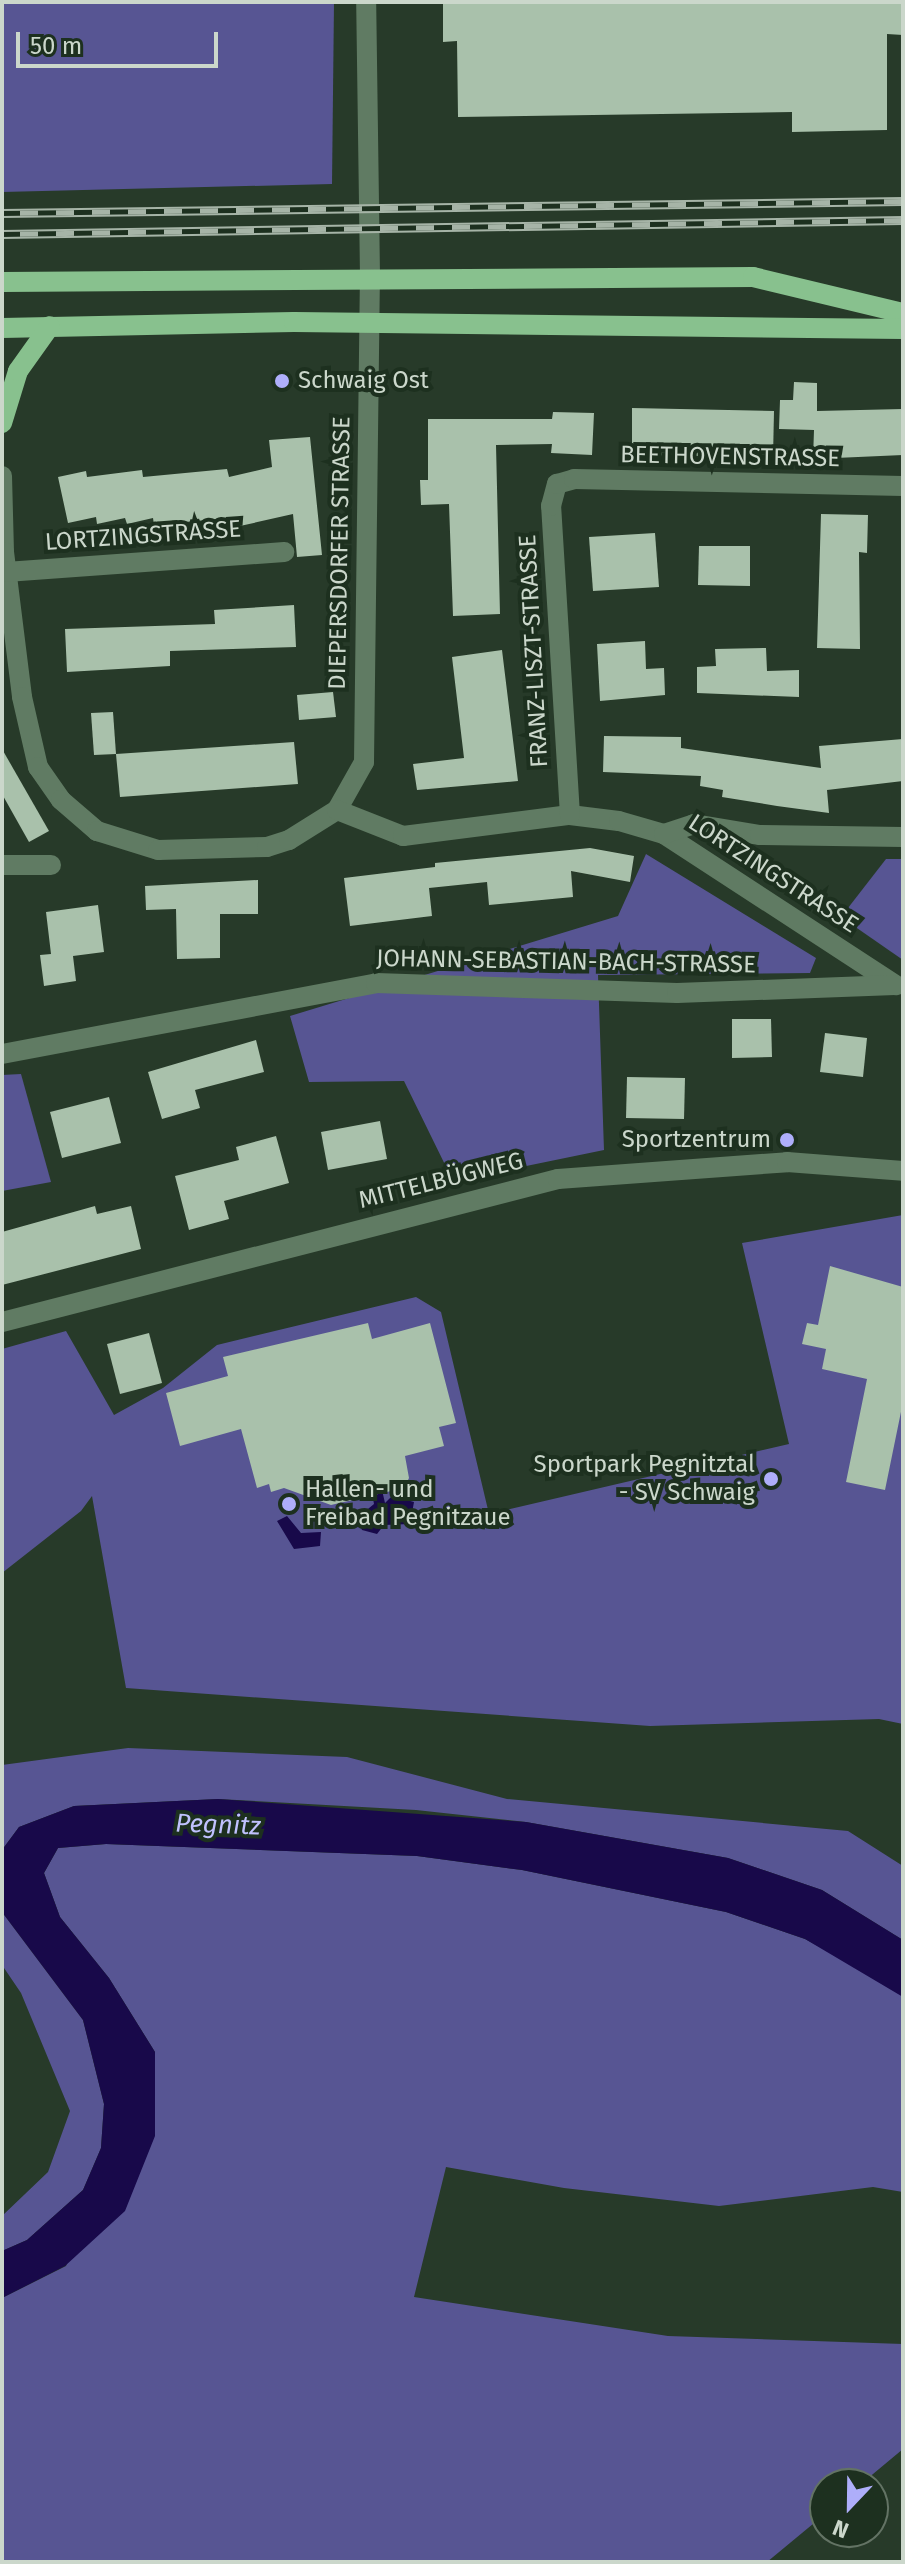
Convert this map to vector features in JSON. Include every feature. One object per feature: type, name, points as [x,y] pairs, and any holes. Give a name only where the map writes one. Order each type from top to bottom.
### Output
[{"type":"main road","points":[[2,282],[370,276],[753,277],[903,313]]},
{"type":"main road","points":[[2,328],[294,322],[903,329]]},
{"type":"main road","points":[[2,423],[18,371],[50,326]]},
{"type":"street","name":"DIEPERSDORFER STRASSE","points":[[337,810],[364,762],[370,276],[366,2]]},
{"type":"street","points":[[2,476],[4,558],[22,697],[35,758],[61,800],[97,831],[158,850],[267,847],[289,840],[337,810]]},
{"type":"street","name":"BEETHOVENSTRASSE","points":[[557,484],[574,479],[903,486]]},
{"type":"street","name":"FRANZ-LISZT-STRASSE","points":[[557,484],[551,506],[570,815]]},
{"type":"street","name":"LORTZINGSTRASSE","points":[[4,558],[284,552]]},
{"type":"street","name":"LORTZINGSTRASSE","points":[[337,810],[403,836],[570,815],[619,821],[664,834],[899,987]]},
{"type":"street","points":[[664,834],[694,824],[760,835],[903,837]]},
{"type":"street","points":[[2,865],[51,865]]},
{"type":"street","name":"JOHANN-SEBASTIAN-BACH-STRASSE","points":[[2,1054],[376,983],[677,993],[899,987]]},
{"type":"street","name":"MITTELBÜGWEG","points":[[2,1322],[558,1179],[787,1162],[903,1171]]},
{"type":"shaded area","points":[[2,2],[334,2],[332,184],[2,192]]},
{"type":"shaded area","points":[[646,854],[816,958],[810,973],[598,975],[604,1150],[453,1181],[404,1081],[309,1082],[290,1016],[618,916]]},
{"type":"shaded area","points":[[886,859],[903,859],[903,960],[841,917]]},
{"type":"shaded area","points":[[21,1074],[51,1182],[2,1191],[2,1075]]},
{"type":"shaded area","points":[[903,1215],[903,1724],[879,1719],[650,1726],[126,1688],[92,1496],[81,1511],[2,1573],[2,1349],[66,1331],[114,1415],[163,1388],[217,1345],[416,1297],[441,1312],[489,1514],[789,1444],[742,1243]]},
{"type":"shaded area","points":[[128,1748],[347,1757],[507,1799],[848,1831],[903,1866],[903,1940],[822,1890],[728,1858],[526,1822],[416,1810],[218,1799],[74,1806],[19,1827],[2,1850],[2,1765]]},
{"type":"shaded area","points":[[106,1844],[417,1856],[522,1870],[726,1912],[805,1939],[888,1984],[903,1997],[903,2192],[873,2187],[719,2206],[564,2188],[446,2167],[414,2297],[668,2336],[903,2344],[903,2449],[880,2468],[809,2468],[809,2527],[767,2562],[2,2562],[2,2298],[66,2266],[155,2052],[109,1978],[60,1917],[44,1873],[58,1848]]},
{"type":"shaded area","points":[[2,1912],[83,2020],[104,2104],[101,2148],[83,2190],[27,2240],[2,2251],[2,2216],[48,2172],[70,2111],[21,1993],[2,1965]]},
{"type":"water","points":[[382,1490],[385,1503],[392,1496],[414,1502],[410,1524],[384,1525],[377,1534],[362,1530],[357,1518],[374,1504],[372,1493]]},
{"type":"water","points":[[287,1516],[301,1533],[321,1532],[320,1546],[294,1549],[277,1521]]},
{"type":"water","name":"Pegnitz","points":[[218,1799],[526,1822],[728,1858],[822,1890],[903,1940],[903,1997],[805,1939],[726,1912],[522,1870],[417,1856],[106,1844],[58,1848],[44,1873],[60,1917],[109,1978],[155,2052],[155,2136],[125,2211],[65,2266],[2,2298],[2,2251],[27,2240],[83,2190],[101,2148],[104,2104],[83,2020],[2,1912],[2,1850],[19,1827],[74,1806]]},
{"type":"building","points":[[443,2],[903,2],[903,35],[887,34],[887,130],[792,132],[792,112],[458,117],[457,41],[443,42]]},
{"type":"building","points":[[794,382],[817,383],[817,411],[903,409],[903,455],[813,459],[814,430],[779,429],[780,400],[793,400]]},
{"type":"building","points":[[632,408],[774,411],[773,457],[632,455]]},
{"type":"building","points":[[553,412],[594,413],[592,455],[551,453],[552,444],[496,445],[500,614],[453,616],[449,504],[421,505],[420,480],[428,480],[428,419],[552,419]]},
{"type":"building","points":[[310,437],[322,555],[297,557],[293,514],[240,526],[238,517],[154,525],[153,518],[127,524],[125,518],[97,524],[96,517],[68,523],[58,477],[86,471],[87,477],[142,470],[143,477],[227,469],[229,477],[272,467],[269,440]]},
{"type":"building","points":[[821,514],[868,515],[867,553],[859,552],[860,649],[817,648]]},
{"type":"building","points":[[655,533],[659,587],[593,591],[589,537]]},
{"type":"building","points":[[699,546],[750,546],[750,586],[698,585]]},
{"type":"building","points":[[294,605],[296,647],[170,651],[170,666],[67,672],[65,629],[215,624],[214,610]]},
{"type":"building","points":[[645,641],[646,669],[664,668],[665,695],[600,701],[597,644]]},
{"type":"building","points":[[766,648],[767,671],[799,670],[799,697],[697,693],[697,667],[716,666],[715,649]]},
{"type":"building","points":[[502,650],[518,781],[417,790],[413,764],[464,758],[452,657]]},
{"type":"building","points":[[333,692],[336,717],[299,720],[297,695]]},
{"type":"building","points":[[113,712],[116,754],[94,755],[91,713]]},
{"type":"building","points":[[604,736],[681,737],[681,748],[821,768],[819,746],[903,739],[903,781],[827,790],[829,813],[777,806],[722,797],[723,790],[700,786],[701,776],[603,772]]},
{"type":"building","points":[[294,742],[298,784],[120,797],[116,754]]},
{"type":"building","points":[[2,749],[49,831],[29,842],[2,794]]},
{"type":"building","points":[[590,848],[634,856],[630,882],[571,871],[573,897],[489,905],[487,882],[429,888],[432,916],[350,926],[344,878],[435,867],[435,863]]},
{"type":"building","points":[[258,880],[258,914],[220,914],[220,958],[177,959],[176,909],[146,910],[145,886]]},
{"type":"building","points":[[98,905],[104,952],[73,956],[76,981],[44,986],[40,955],[51,954],[46,912]]},
{"type":"building","points":[[732,1019],[771,1019],[772,1057],[732,1058]]},
{"type":"building","points":[[825,1033],[867,1038],[863,1077],[820,1072]]},
{"type":"building","points":[[256,1040],[264,1072],[195,1090],[200,1108],[162,1119],[148,1072]]},
{"type":"building","points":[[627,1077],[685,1078],[684,1119],[626,1118]]},
{"type":"building","points":[[109,1097],[121,1143],[62,1158],[50,1112]]},
{"type":"building","points":[[380,1121],[387,1159],[328,1170],[321,1132]]},
{"type":"building","points":[[276,1136],[289,1183],[224,1201],[229,1219],[189,1230],[175,1176],[239,1160],[236,1147]]},
{"type":"building","points":[[95,1206],[97,1214],[131,1206],[141,1249],[2,1285],[2,1232]]},
{"type":"building","points":[[830,1266],[903,1287],[903,1402],[885,1490],[846,1482],[867,1379],[822,1369],[826,1349],[802,1344],[807,1323],[818,1325]]},
{"type":"building","points":[[368,1323],[372,1339],[430,1323],[456,1423],[439,1427],[444,1446],[405,1456],[409,1478],[404,1488],[331,1505],[284,1488],[271,1492],[269,1484],[257,1488],[241,1429],[180,1446],[166,1393],[228,1376],[223,1357]]},
{"type":"building","points":[[149,1333],[162,1383],[120,1394],[107,1344]]},
{"type":"railway","points":[[2,213],[903,201]]},
{"type":"railway","points":[[2,234],[903,220]]},
{"type":"place","name":"Schwaig Ost","points":[[282,381]]},
{"type":"place","name":"Sportzentrum","points":[[787,1140]]},
{"type":"place","name":"Sportpark Pegnitztal - SV Schwaig","points":[[771,1479]]},
{"type":"place","name":"Hallen- und Freibad Pegnitzaue","points":[[289,1504]]}]
